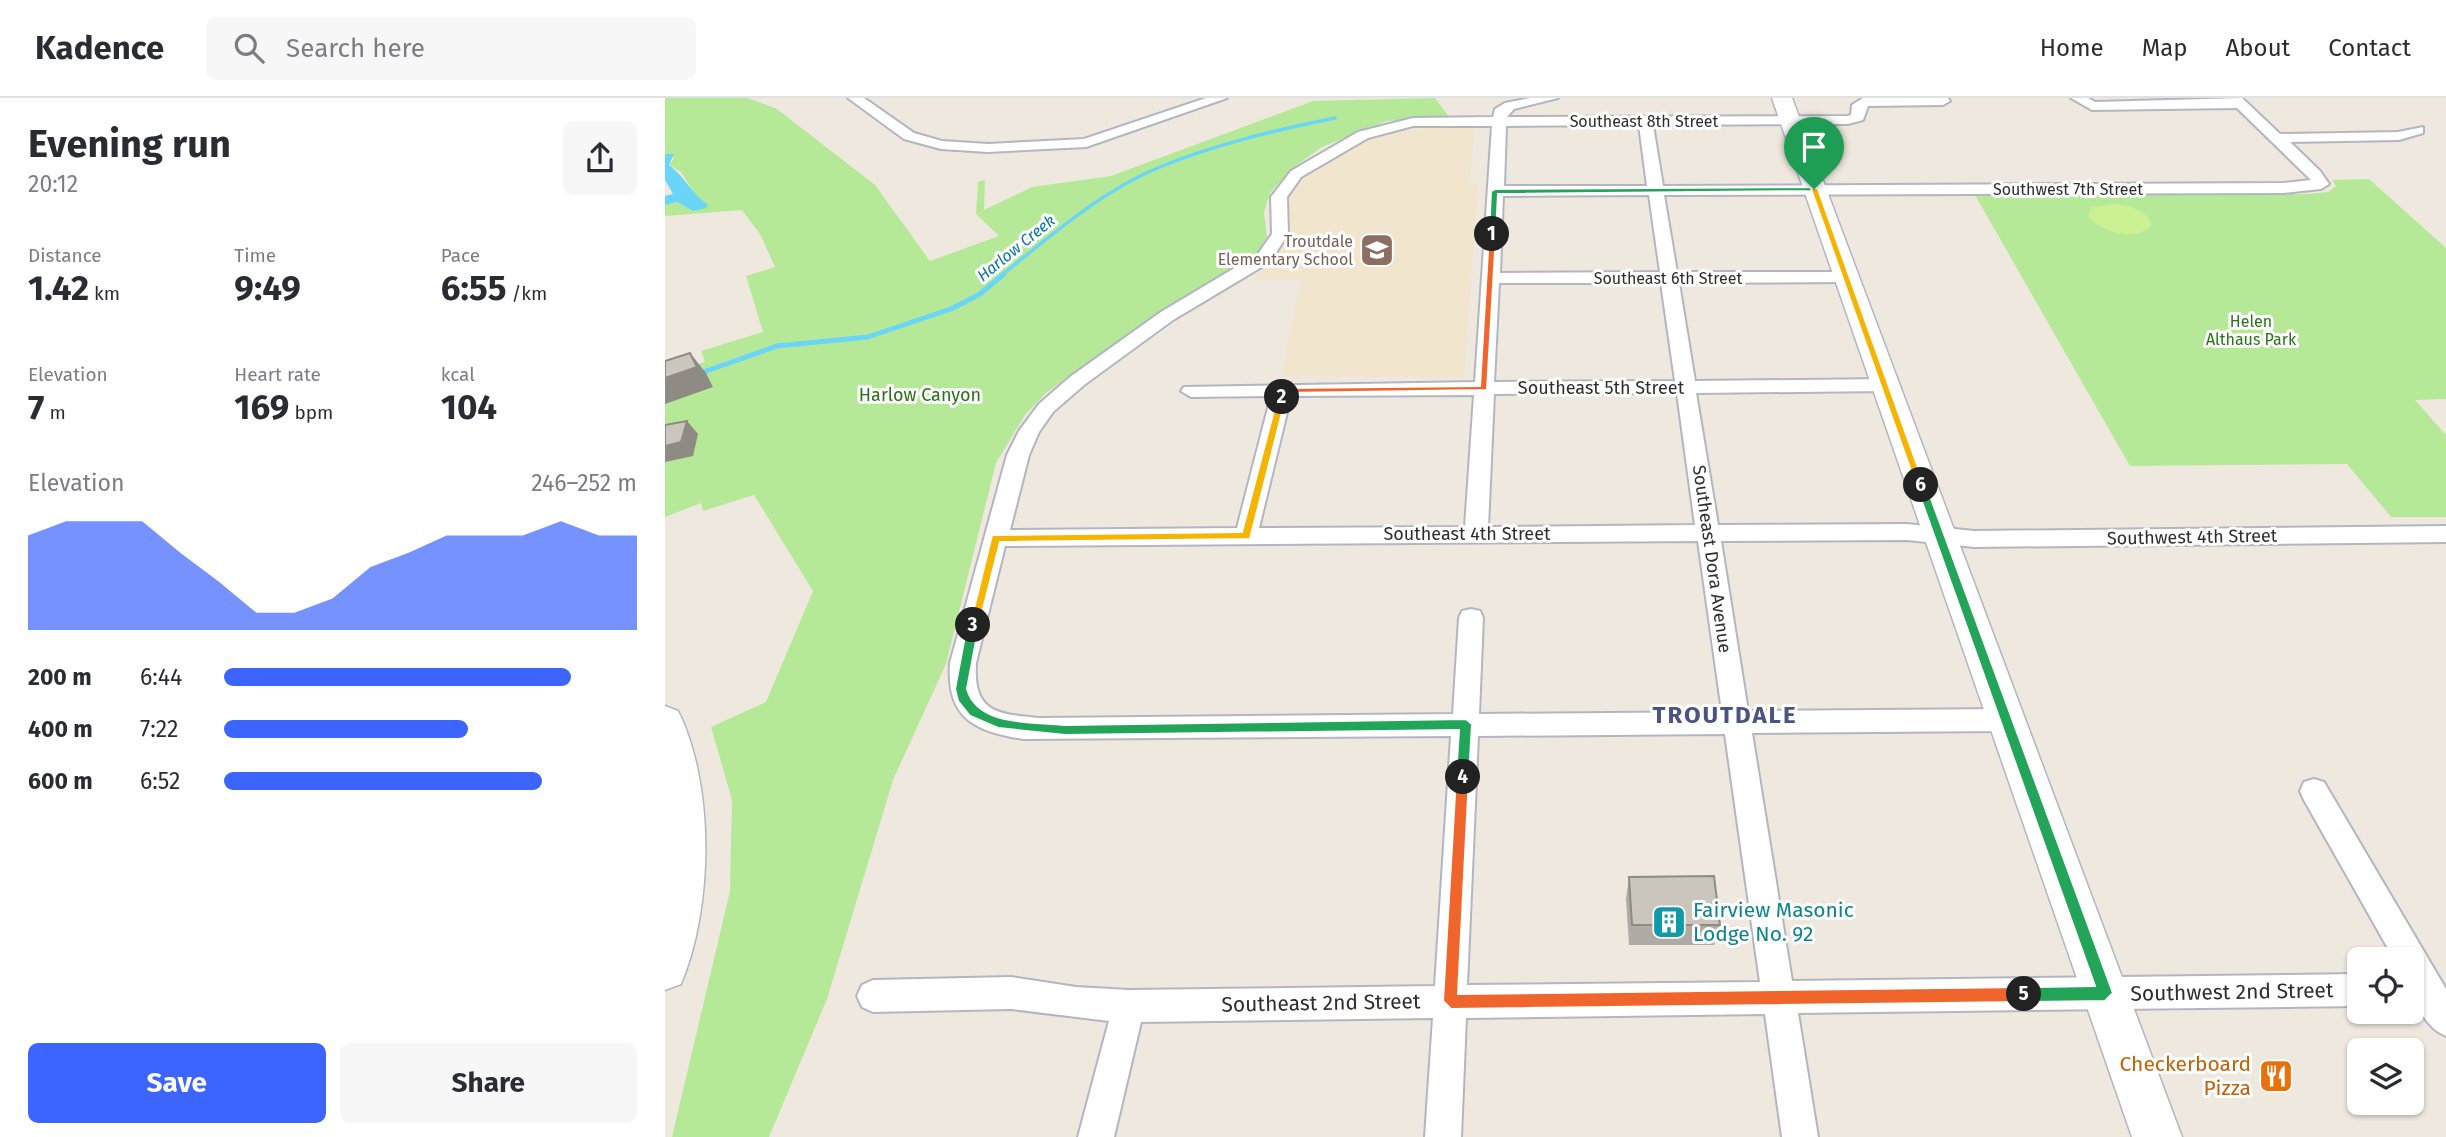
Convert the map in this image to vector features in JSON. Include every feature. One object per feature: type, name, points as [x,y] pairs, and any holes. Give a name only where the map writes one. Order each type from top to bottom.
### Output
[{"type":"main road","points":[[1786,109],[2157,1137]]},
{"type":"main road","points":[[665,722],[684,793],[684,852],[682,891],[665,968]]},
{"type":"street","points":[[855,98],[909,136],[984,154],[1094,141],[1220,98]]},
{"type":"street","points":[[1476,534],[1499,121],[1501,110],[1505,108],[1551,98]]},
{"type":"street","points":[[2078,98],[2090,109],[2237,101],[2277,138],[2399,136],[2418,130]]},
{"type":"street","name":"Southeast 8th Street","points":[[1466,724],[1053,730],[998,723],[975,713],[964,701],[961,676],[1018,456],[1029,431],[1046,408],[1077,381],[1167,316],[1264,258],[1280,234],[1279,197],[1296,174],[1350,141],[1383,128],[1421,122],[1645,120],[1786,109],[1854,119],[1859,115],[1859,104],[1864,102],[1944,103]]},
{"type":"street","name":"Southeast Dora Avenue","points":[[1645,120],[1800,1137]]},
{"type":"street","name":"Southwest 7th Street","points":[[1495,191],[2283,188],[2321,184],[2315,174],[2277,138]]},
{"type":"street","name":"Southeast 6th Street","points":[[1490,278],[1846,276]]},
{"type":"street","name":"Southeast 5th Street","points":[[1191,391],[1885,385]]},
{"type":"street","points":[[1246,536],[1283,390]]},
{"type":"street","name":"Southeast 4th Street","points":[[996,538],[1708,532],[1907,532],[1939,535]]},
{"type":"street","name":"Southwest 4th Street","points":[[1939,535],[1974,539],[2446,534]]},
{"type":"street","points":[[1443,1137],[1471,618]]},
{"type":"street","points":[[1466,724],[2007,720]]},
{"type":"street","points":[[2314,791],[2404,947]]},
{"type":"street","name":"Southwest 2nd Street","points":[[2105,993],[2347,990]]},
{"type":"street","name":"Southeast 2nd Street","points":[[873,996],[1011,993],[1076,1003],[1129,1006],[2105,993]]},
{"type":"street","points":[[2424,994],[2446,1020]]},
{"type":"street","points":[[1096,1137],[1129,1006]]},
{"type":"shaded area","name":"Troutdale Elementary School","points":[[1475,127],[1469,183],[1478,184],[1464,378],[1282,376],[1301,280],[1252,280],[1276,258],[1287,242],[1289,229],[1286,205],[1299,182],[1363,141],[1387,133],[1424,128]]},
{"type":"green space","name":"Harlow Canyon","points":[[665,98],[748,98],[777,109],[875,185],[930,261],[999,236],[976,214],[978,182],[985,180],[984,210],[1032,187],[1111,176],[1313,101],[1435,98],[1449,117],[1387,121],[1322,147],[1291,169],[1270,193],[1264,212],[1267,237],[1258,252],[1234,269],[1154,315],[1046,393],[1025,415],[996,463],[946,664],[893,780],[827,999],[769,1137],[672,1137],[730,891],[732,800],[711,727],[766,702],[813,591],[754,495],[703,511],[701,503],[665,517],[665,376],[705,362],[701,351],[763,332],[746,276],[775,267],[760,234],[742,210],[665,216],[665,205],[677,202],[693,211],[696,196],[681,172],[669,165],[674,158],[665,154]]},
{"type":"green space","name":"Helen Althaus Park","points":[[2369,179],[2446,248],[2446,399],[2415,400],[2446,435],[2446,517],[2391,517],[2347,464],[2130,466],[1975,195],[2307,194],[2328,192],[2336,186],[2332,180]]},
{"type":"green space","points":[[2116,204],[2142,213],[2151,226],[2137,233],[2120,233],[2102,227],[2089,218],[2090,207]]},
{"type":"water","points":[[665,154],[674,154],[669,165],[708,205],[706,208],[693,211],[677,202],[665,205],[665,196],[673,194],[665,180]]},
{"type":"building","points":[[690,353],[697,367],[665,378],[665,361]]},
{"type":"building","points":[[687,421],[681,442],[665,446],[665,425]]},
{"type":"building","points":[[1714,876],[1720,925],[1632,925],[1629,877]]},
{"type":"waterway","name":"Harlow Creek","points":[[1002,275],[1098,201],[1160,167],[1224,145],[1335,118]]},
{"type":"waterway","name":"Harlow Creek","points":[[698,374],[777,346],[868,337],[951,309],[980,294],[1004,274]]},
{"type":"place","name":"Troutdale Elementary School","points":[[1377,250]]},
{"type":"place","name":"Fairview Masonic Lodge No. 92","points":[[1669,922]]},
{"type":"place","name":"Checkerboard Pizza","points":[[2276,1076]]},
{"type":"district","name":"TROUTDALE","points":[[1725,715]]},
{"type":"route","points":[[1814,189],[2105,993],[1451,1001],[1466,724],[1040,729],[986,719],[975,713],[964,701],[961,676],[996,538],[1246,536],[1283,390],[1484,388],[1495,191],[1814,189]]}]
